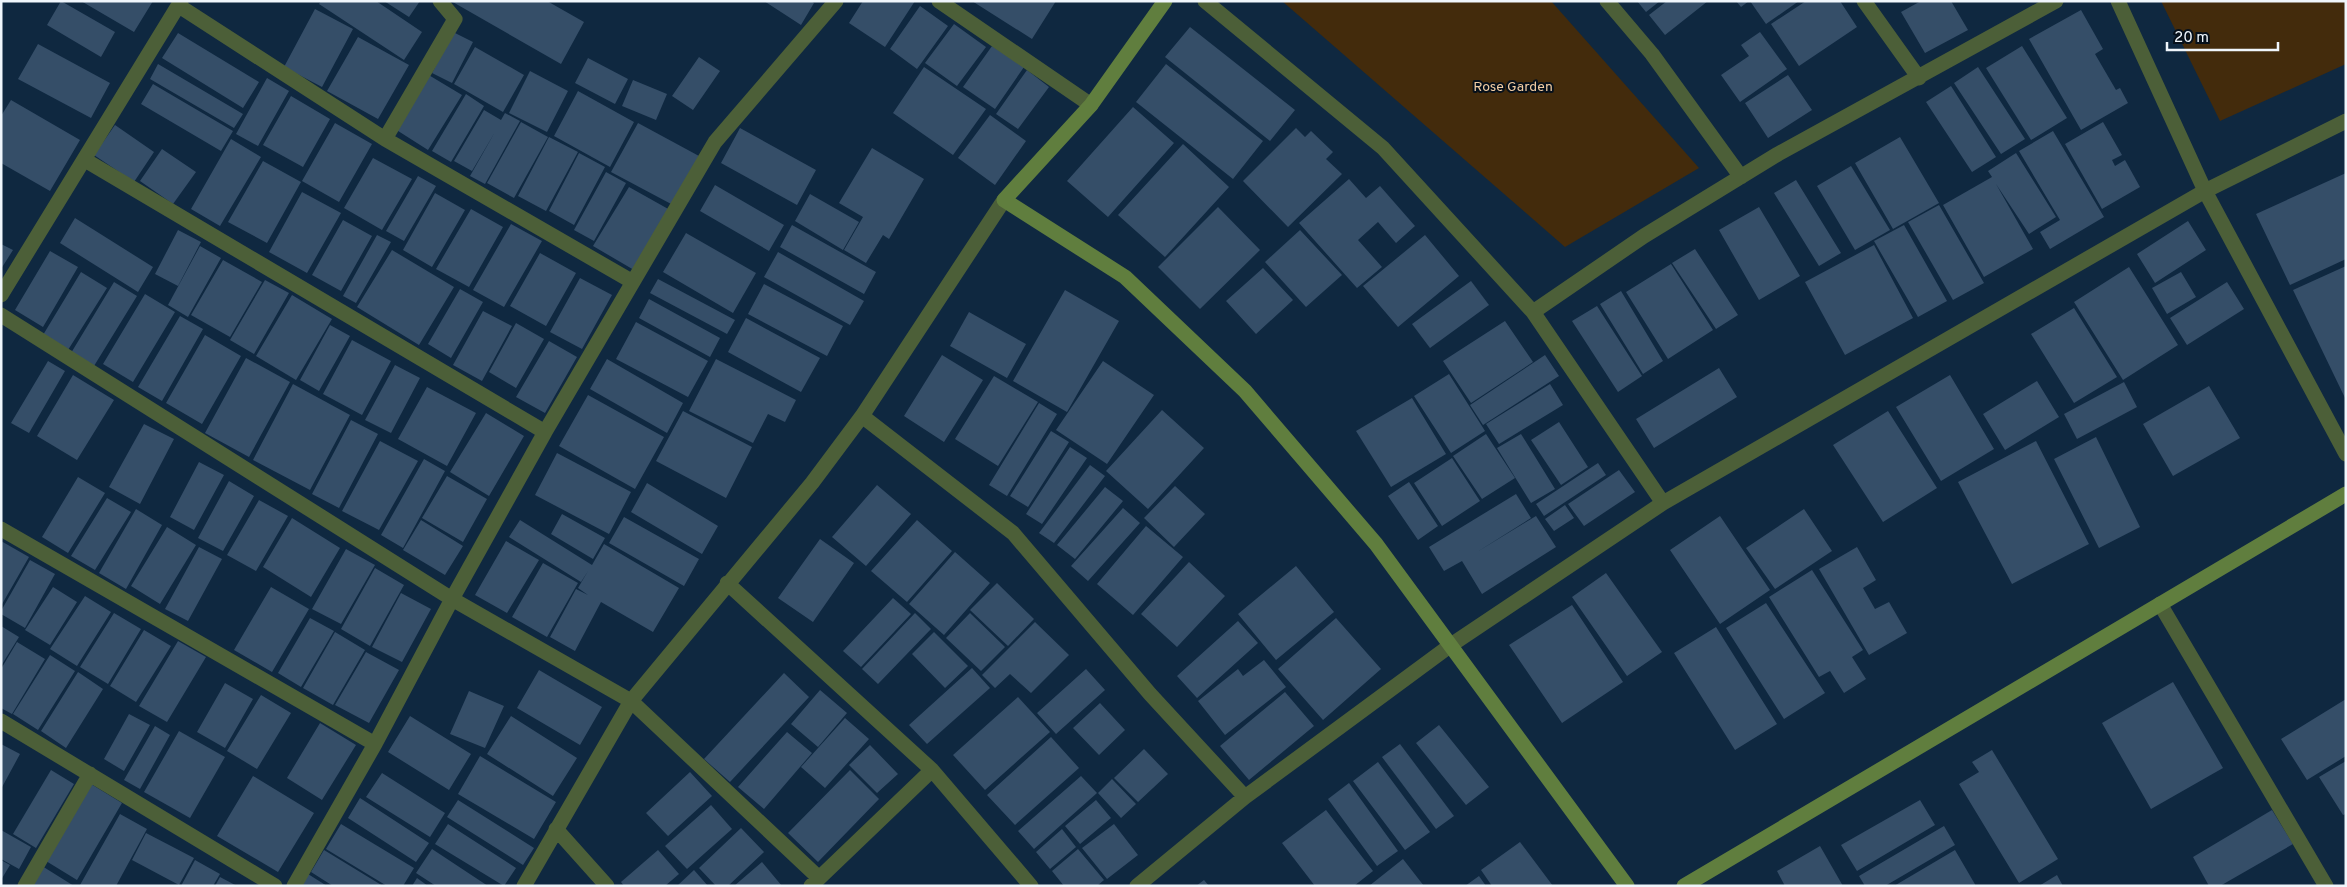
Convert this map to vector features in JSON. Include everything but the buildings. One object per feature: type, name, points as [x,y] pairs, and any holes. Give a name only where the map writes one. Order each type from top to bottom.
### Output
[{"type":"street","points":[[385,139],[455,19],[440,1]]},
{"type":"street","points":[[294,886],[375,744],[452,599],[545,432],[715,142],[836,1]]},
{"type":"street","points":[[939,1],[1091,105]]},
{"type":"street","points":[[524,886],[631,701],[727,583],[812,483],[862,416],[1004,200],[1091,105],[1165,1]]},
{"type":"street","points":[[1204,1],[1383,148],[1533,312],[1663,503]]},
{"type":"street","points":[[1607,1],[1652,54],[1741,177]]},
{"type":"street","points":[[1864,1],[1919,78]]},
{"type":"street","points":[[1533,312],[1644,236],[1778,154],[2056,1]]},
{"type":"street","points":[[2118,1],[2205,191],[2346,454]]},
{"type":"street","points":[[1,295],[180,4],[385,139],[633,282]]},
{"type":"street","points":[[1137,886],[1245,797],[1451,645],[1663,503],[2205,191],[2346,121]]},
{"type":"street","points":[[84,160],[545,432]]},
{"type":"street","points":[[1004,200],[1125,277],[1245,391],[1376,544],[1627,886]]},
{"type":"street","points":[[1,315],[452,599],[631,701],[815,882],[932,770]]},
{"type":"street","points":[[862,416],[1013,533],[1150,694],[1245,797]]},
{"type":"street","points":[[1684,886],[2346,494]]},
{"type":"street","points":[[1,529],[375,744]]},
{"type":"street","points":[[727,583],[932,770],[1032,886]]},
{"type":"street","points":[[2160,604],[2323,885]]},
{"type":"street","points":[[1,721],[275,886]]},
{"type":"street","points":[[25,886],[90,774]]},
{"type":"street","points":[[556,829],[607,886]]},
{"type":"green space","name":"Rose Garden","points":[[1282,1],[1551,1],[1699,168],[1565,247]]},
{"type":"green space","points":[[2161,1],[2346,1],[2346,64],[2220,121]]}]
